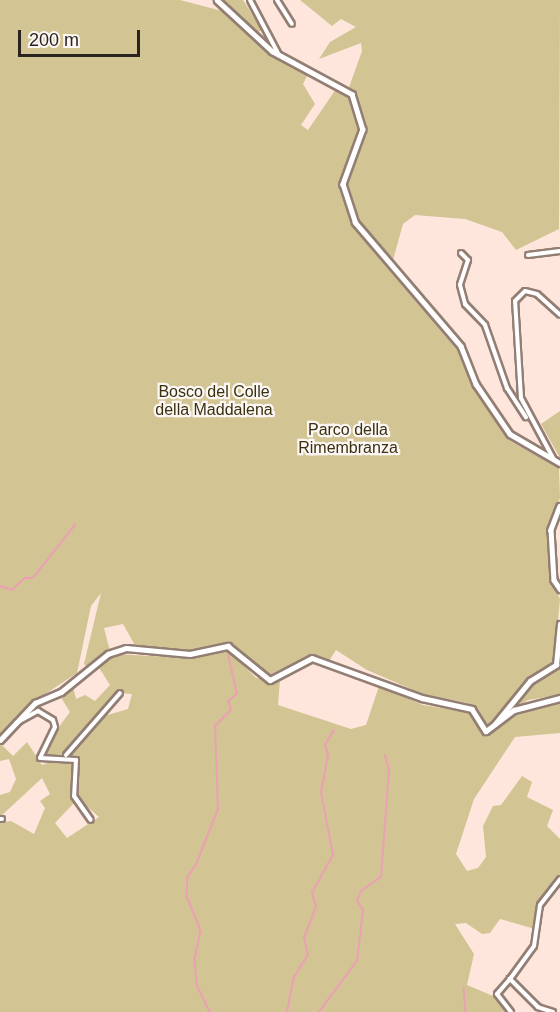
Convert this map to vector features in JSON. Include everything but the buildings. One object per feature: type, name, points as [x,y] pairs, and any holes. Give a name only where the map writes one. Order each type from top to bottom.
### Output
[{"type":"street","points":[[217,0],[279,55],[352,93],[363,129],[343,184],[355,222],[461,346],[476,384],[510,434],[560,463]]},
{"type":"street","points":[[250,0],[279,55]]},
{"type":"street","points":[[277,0],[292,24]]},
{"type":"street","points":[[528,255],[560,251]]},
{"type":"street","points":[[461,253],[468,260],[460,285],[465,304],[485,325],[507,388],[553,458]]},
{"type":"street","points":[[528,420],[518,376],[515,302],[525,291],[537,294],[560,315]]},
{"type":"street","points":[[560,506],[551,530],[554,580],[560,589]]},
{"type":"street","points":[[495,724],[530,681],[556,666],[560,624]]},
{"type":"street","points":[[0,740],[35,703],[61,693],[115,651],[190,654],[224,646],[240,652],[266,680],[312,658],[422,698],[472,709],[486,731],[531,703],[560,698]]},
{"type":"street","points":[[15,723],[38,711],[46,712],[55,725],[40,758],[47,762],[66,755],[120,693]]},
{"type":"street","points":[[66,755],[77,762],[74,796],[91,820]]},
{"type":"street","points":[[511,1012],[497,994],[534,946],[540,905],[560,879]]},
{"type":"street","points":[[510,979],[538,1007],[553,1012]]},
{"type":"green space","name":"Bosco del Colle della Maddalena","points":[[0,0],[180,0],[230,13],[252,37],[308,74],[303,84],[315,104],[301,125],[308,130],[336,89],[347,93],[362,51],[361,43],[319,59],[330,42],[356,27],[341,19],[332,26],[300,0],[560,0],[559,229],[516,250],[502,232],[465,219],[415,215],[403,224],[393,260],[366,229],[354,229],[457,350],[469,379],[510,441],[559,468],[560,498],[547,530],[550,577],[560,599],[554,663],[522,685],[487,728],[479,710],[468,703],[423,694],[367,670],[336,650],[329,661],[306,657],[265,677],[230,643],[186,651],[136,647],[123,624],[104,628],[110,651],[88,668],[84,664],[101,593],[91,606],[77,673],[33,702],[0,737]]},
{"type":"green space","points":[[221,0],[243,0],[262,30],[257,33]]},
{"type":"green space","points":[[560,411],[560,458],[541,424]]},
{"type":"green space","points":[[228,650],[256,678],[280,679],[278,705],[351,729],[366,725],[379,686],[423,705],[472,713],[482,735],[513,713],[538,702],[560,701],[560,733],[515,737],[474,799],[456,854],[467,871],[478,868],[486,857],[483,826],[493,806],[501,805],[522,776],[532,782],[527,797],[553,810],[547,826],[560,839],[560,875],[537,905],[535,929],[500,919],[490,933],[482,934],[466,923],[455,924],[474,954],[467,985],[493,996],[508,1012],[0,1012],[0,823],[11,821],[34,834],[45,808],[40,801],[50,794],[42,778],[0,817],[0,795],[10,792],[16,779],[9,759],[0,761],[0,743],[13,756],[27,742],[42,765],[65,757],[74,760],[74,803],[55,823],[67,838],[99,817],[76,797],[79,761],[69,753],[104,716],[128,709],[132,694],[119,693],[66,753],[47,760],[43,748],[70,712],[60,696],[73,686],[76,699],[85,695],[95,701],[110,685],[98,666],[114,654],[188,658]]},
{"type":"green space","points":[[560,668],[560,695],[528,700],[501,717],[530,685]]},
{"type":"waterway","points":[[0,586],[12,590],[25,578],[33,578],[75,525]]},
{"type":"waterway","points":[[197,862],[218,809],[215,726],[231,710],[228,701],[237,694],[228,656]]},
{"type":"waterway","points":[[287,1012],[294,977],[308,955],[304,938],[316,907],[312,893],[333,855],[321,792],[328,755],[325,745],[334,730]]},
{"type":"waterway","points":[[319,1012],[357,961],[363,910],[357,901],[361,891],[381,877],[389,771],[385,756]]},
{"type":"waterway","points":[[197,864],[188,877],[187,896],[201,931],[195,960],[197,985],[210,1012]]},
{"type":"waterway","points":[[464,988],[466,1012]]},
{"type":"park label","name":"Parco della Rimembranza","points":[[348,439]]}]
